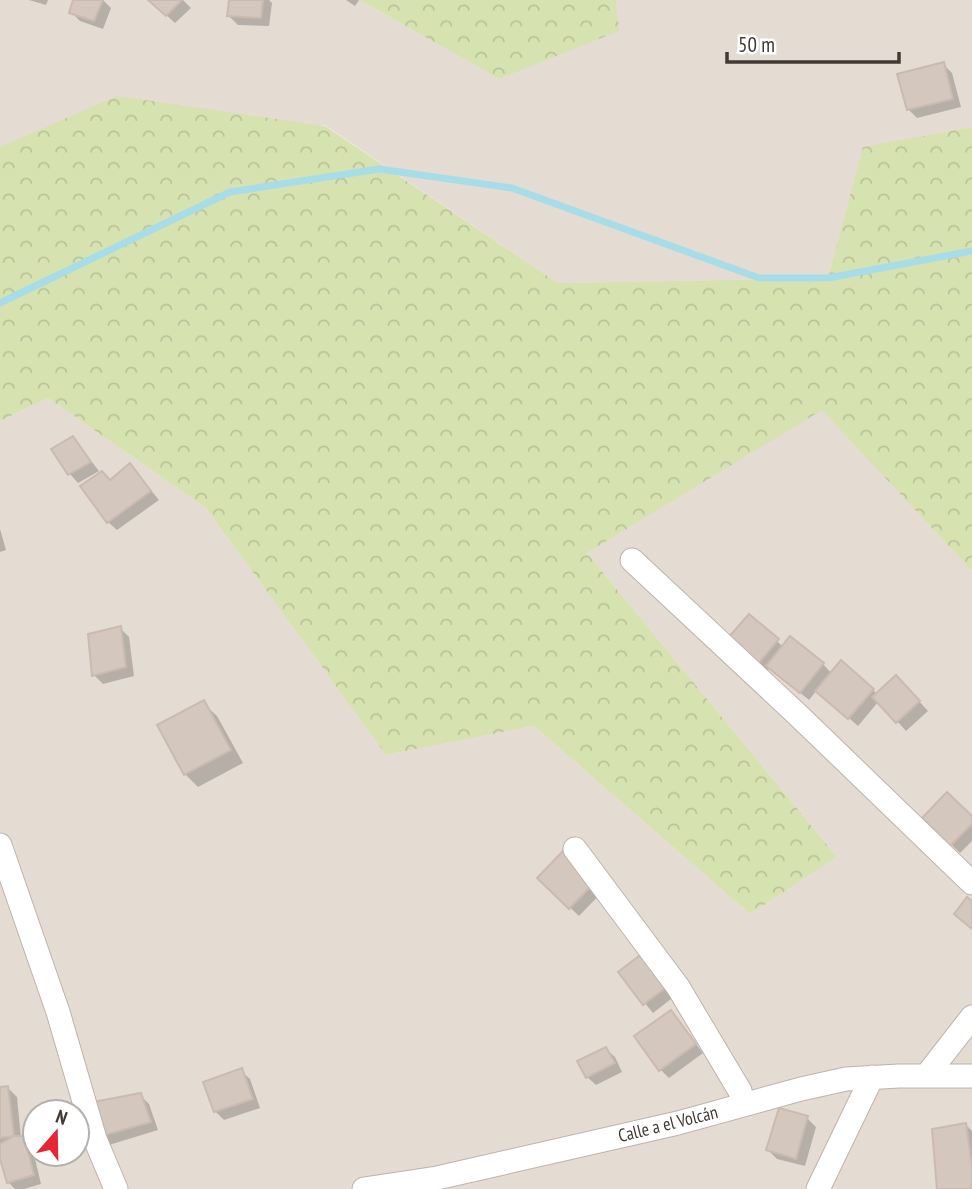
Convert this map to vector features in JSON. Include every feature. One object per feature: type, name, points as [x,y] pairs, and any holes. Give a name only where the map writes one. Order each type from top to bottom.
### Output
[{"type":"street","points":[[632,560],[972,883]]},
{"type":"street","points":[[0,845],[58,1012],[91,1126],[116,1189]]},
{"type":"street","points":[[575,849],[678,987],[740,1091],[743,1105]]},
{"type":"street","points":[[926,1076],[972,1017]]},
{"type":"street","name":"Calle a el Volcán","points":[[364,1189],[451,1175],[678,1123],[846,1079],[972,1076]]},
{"type":"street","points":[[818,1189],[872,1077]]},
{"type":"shaded area","points":[[0,0],[360,0],[499,79],[618,31],[616,0],[972,0],[972,127],[863,148],[828,278],[558,283],[325,125],[0,147]]},
{"type":"shaded area","points":[[48,398],[206,508],[386,755],[534,726],[750,914],[837,857],[587,553],[822,409],[972,571],[972,1189],[0,1189],[0,421]]},
{"type":"green space","points":[[360,0],[616,0],[619,31],[499,79]]},
{"type":"green space","points":[[117,96],[325,126],[558,283],[828,278],[863,147],[972,127],[972,571],[822,410],[587,553],[837,857],[750,914],[534,726],[386,755],[206,508],[48,398],[0,421],[0,147]]},
{"type":"building","points":[[73,0],[103,0],[94,21],[69,13]]},
{"type":"building","points":[[148,0],[182,0],[166,16]]},
{"type":"building","points":[[229,0],[263,0],[261,18],[227,16]]},
{"type":"building","points":[[944,62],[953,99],[907,110],[897,74]]},
{"type":"building","points":[[73,436],[91,462],[68,475],[51,449]]},
{"type":"building","points":[[130,463],[151,491],[107,523],[80,486],[102,471],[110,480]]},
{"type":"building","points":[[749,614],[779,639],[758,664],[728,638]]},
{"type":"building","points":[[121,626],[126,667],[92,676],[88,634]]},
{"type":"building","points":[[790,636],[824,663],[800,693],[766,666]]},
{"type":"building","points":[[841,660],[874,689],[848,719],[815,691]]},
{"type":"building","points":[[896,675],[920,701],[896,723],[872,697]]},
{"type":"building","points":[[204,700],[231,750],[184,775],[157,725]]},
{"type":"building","points":[[947,792],[972,816],[972,824],[950,846],[922,818]]},
{"type":"building","points":[[565,849],[597,880],[569,909],[537,878]]},
{"type":"building","points":[[967,897],[972,901],[972,929],[954,914]]},
{"type":"building","points":[[647,950],[673,982],[643,1005],[618,972]]},
{"type":"building","points":[[671,1010],[696,1044],[659,1071],[634,1036]]},
{"type":"building","points":[[606,1047],[615,1063],[586,1078],[577,1061]]},
{"type":"building","points":[[242,1068],[253,1099],[214,1112],[203,1082]]},
{"type":"building","points":[[8,1086],[14,1136],[0,1138],[0,1087]]},
{"type":"building","points":[[141,1093],[151,1122],[98,1137],[91,1113],[91,1102]]},
{"type":"building","points":[[779,1108],[808,1116],[796,1159],[766,1150]]},
{"type":"building","points":[[966,1123],[972,1189],[937,1189],[932,1129]]},
{"type":"building","points":[[14,1136],[21,1136],[21,1168],[32,1168],[34,1175],[7,1183],[0,1159],[0,1144]]},
{"type":"waterway","points":[[0,303],[230,192],[379,169],[512,188],[759,278],[828,278],[972,251]]}]
